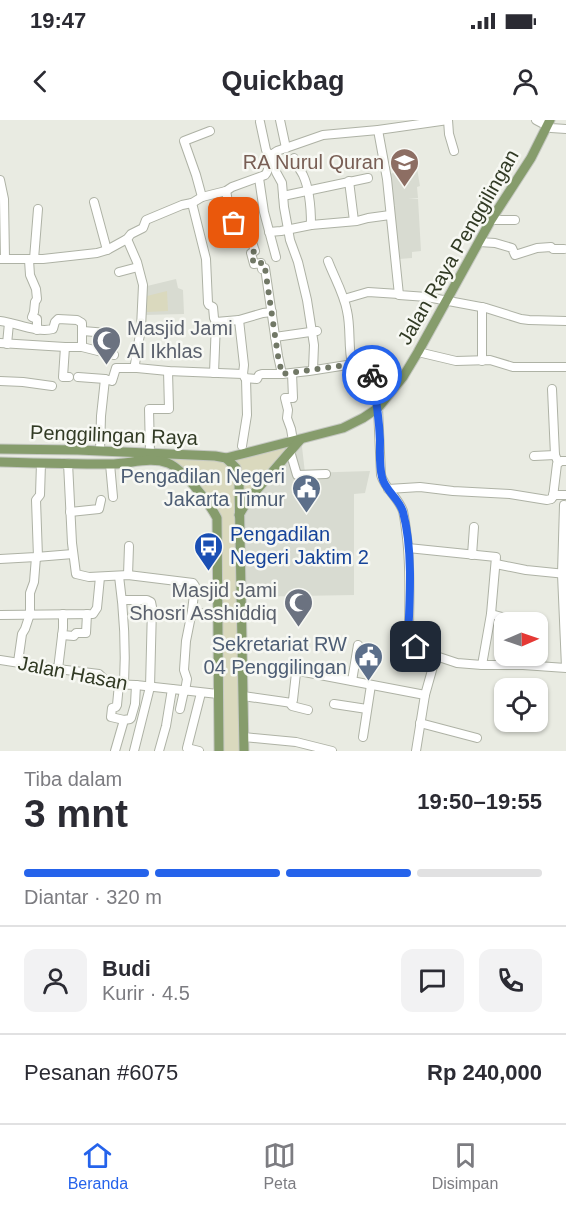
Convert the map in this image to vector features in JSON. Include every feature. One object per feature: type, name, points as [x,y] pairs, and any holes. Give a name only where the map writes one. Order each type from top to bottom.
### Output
[{"type":"main road","name":"Jalan Raya Penggilingan","points":[[226,459],[295,443],[343,428],[378,408],[403,377],[418,352],[491,220],[531,158],[549,123]]},
{"type":"main road","points":[[239,516],[248,500],[295,443]]},
{"type":"main road","name":"Penggilingan Raya","points":[[0,449],[100,451],[151,457],[215,456],[226,459]]},
{"type":"main road","name":"Penggilingan Raya","points":[[0,462],[110,464],[151,457]]},
{"type":"main road","points":[[151,457],[179,471],[206,499],[217,518],[219,751]]},
{"type":"main road","points":[[226,459],[236,468],[238,474],[244,751]]},
{"type":"street","points":[[280,120],[286,148]]},
{"type":"street","points":[[0,180],[4,199],[2,259],[54,258],[107,250],[144,228],[146,220],[202,197],[226,192],[232,187],[259,178],[267,174],[271,156],[286,148],[323,135],[448,120],[454,151]]},
{"type":"street","points":[[536,120],[566,129]]},
{"type":"street","points":[[260,122],[266,150],[271,156],[282,183],[289,230],[315,332],[313,370]]},
{"type":"street","points":[[378,130],[387,179],[399,294]]},
{"type":"street","points":[[202,197],[184,141],[210,131]]},
{"type":"street","points":[[294,158],[307,190],[311,225]]},
{"type":"street","points":[[259,178],[264,212],[276,257]]},
{"type":"street","points":[[283,196],[368,178]]},
{"type":"street","points":[[349,181],[354,221]]},
{"type":"street","points":[[226,192],[229,212],[234,223],[237,227],[246,225],[255,251],[251,253],[254,264],[261,263],[262,268],[265,268],[282,374]]},
{"type":"street","points":[[94,202],[107,250]]},
{"type":"street","points":[[192,203],[206,259],[208,303],[213,307],[216,322],[214,373]]},
{"type":"street","points":[[37,330],[37,319],[32,317],[37,299],[36,289],[30,275],[38,209]]},
{"type":"street","points":[[269,232],[390,215]]},
{"type":"street","points":[[491,220],[515,220]]},
{"type":"street","points":[[127,239],[143,285],[141,327],[135,364],[139,368]]},
{"type":"street","points":[[479,242],[495,243],[512,248],[515,255],[540,248],[564,249]]},
{"type":"street","points":[[328,261],[344,299],[352,364]]},
{"type":"street","points":[[119,272],[138,267]]},
{"type":"street","points":[[344,299],[368,292],[399,294],[482,307],[530,321],[566,321]]},
{"type":"street","points":[[482,307],[482,360]]},
{"type":"street","points":[[216,322],[239,320],[272,312]]},
{"type":"street","points":[[0,321],[37,330],[52,330],[58,319],[80,321],[83,331],[82,347]]},
{"type":"street","points":[[239,320],[247,415],[242,446]]},
{"type":"street","points":[[9,323],[4,343],[82,347],[110,354],[107,333],[83,331]]},
{"type":"street","points":[[275,337],[315,332]]},
{"type":"street","points":[[65,347],[63,377],[69,377]]},
{"type":"street","points":[[418,352],[456,361],[490,360],[513,367],[566,367]]},
{"type":"street","points":[[78,376],[112,381],[116,368],[139,368],[214,373],[256,379],[262,374],[292,373],[370,363],[378,408],[381,475],[388,489],[398,500],[406,524],[410,581],[408,637],[410,642],[436,656],[457,663],[566,668],[565,505],[552,504],[560,459],[552,389]]},
{"type":"street","points":[[151,457],[149,409],[169,409],[168,371]]},
{"type":"street","points":[[292,373],[293,398],[285,398],[287,418],[295,443],[297,475],[326,474]]},
{"type":"street","points":[[100,451],[105,379]]},
{"type":"street","points":[[0,381],[52,386]]},
{"type":"street","points":[[534,456],[560,459]]},
{"type":"street","points":[[18,662],[22,634],[30,614],[30,593],[34,582],[37,557],[36,500],[40,495],[41,463]]},
{"type":"street","points":[[68,463],[76,574],[89,577],[128,575],[193,583],[195,586],[186,641],[184,670],[186,679],[180,709]]},
{"type":"street","points":[[110,464],[113,497]]},
{"type":"street","points":[[388,489],[420,487],[510,494],[548,500],[552,497],[566,495]]},
{"type":"street","points":[[70,512],[99,509],[101,500]]},
{"type":"street","points":[[472,555],[474,527]]},
{"type":"street","points":[[128,575],[129,546]]},
{"type":"street","points":[[408,548],[496,557],[491,614],[482,665]]},
{"type":"street","points":[[0,559],[73,554]]},
{"type":"street","points":[[496,564],[564,574]]},
{"type":"street","points":[[119,576],[125,658],[117,705],[112,708],[111,717],[124,720],[131,718],[135,704],[136,685]]},
{"type":"street","points":[[0,615],[94,613],[97,608],[100,577]]},
{"type":"street","points":[[122,600],[151,602],[150,687],[134,751]]},
{"type":"street","points":[[192,611],[217,617]]},
{"type":"street","points":[[58,669],[63,614]]},
{"type":"street","points":[[62,635],[74,636],[76,633],[86,633],[87,614]]},
{"type":"street","points":[[352,681],[358,645]]},
{"type":"street","points":[[416,751],[425,695],[436,656]]},
{"type":"street","name":"Jalan Hasan","points":[[0,660],[99,674],[109,684],[218,694]]},
{"type":"street","points":[[290,704],[293,700],[298,672],[425,695]]},
{"type":"street","points":[[363,738],[371,685]]},
{"type":"street","points":[[159,751],[172,690]]},
{"type":"street","points":[[199,751],[187,748],[201,693]]},
{"type":"street","points":[[243,696],[290,704],[308,710]]},
{"type":"street","points":[[334,704],[367,709]]},
{"type":"street","points":[[118,750],[124,720]]},
{"type":"street","points":[[420,723],[477,738]]},
{"type":"street","points":[[244,737],[296,742],[332,751]]},
{"type":"shaded area","points":[[417,168],[420,186],[417,187],[418,198],[408,199],[418,199],[421,251],[412,252],[412,258],[399,259],[394,206],[396,206],[393,205],[389,174]]},
{"type":"shaded area","points":[[176,279],[178,288],[183,290],[184,314],[144,315],[143,287]]},
{"type":"shaded area","points":[[301,438],[305,473],[370,471],[365,493],[354,494],[354,595],[241,597],[239,516]]},
{"type":"green space","points":[[167,291],[168,311],[147,312],[147,296]]},
{"type":"green space","points":[[301,438],[239,516],[244,751],[219,751],[217,518],[198,490],[150,453],[215,456]]},
{"type":"way so far","points":[[234,223],[237,227],[246,225],[255,251],[251,253],[254,264],[261,263],[262,268],[265,268],[282,374],[368,362],[372,375]]},
{"type":"place","name":"RA Nurul Quran","points":[[405,188]]},
{"type":"place","name":"Masjid Jami Al Ikhlas","points":[[106,366]]},
{"type":"place","name":"Pengadilan Negeri Jakarta Timur","points":[[306,514]]},
{"type":"place","name":"Pengadilan Negeri Jaktim 2","points":[[209,572]]},
{"type":"place","name":"Masjid Jami Shosri Asshiddiq","points":[[298,628]]},
{"type":"place","name":"Sekretariat RW 04 Penggilingan","points":[[368,682]]},
{"type":"route","points":[[372,375],[378,408],[381,475],[388,489],[398,500],[406,524],[410,581],[408,637],[412,645],[416,647]]}]
